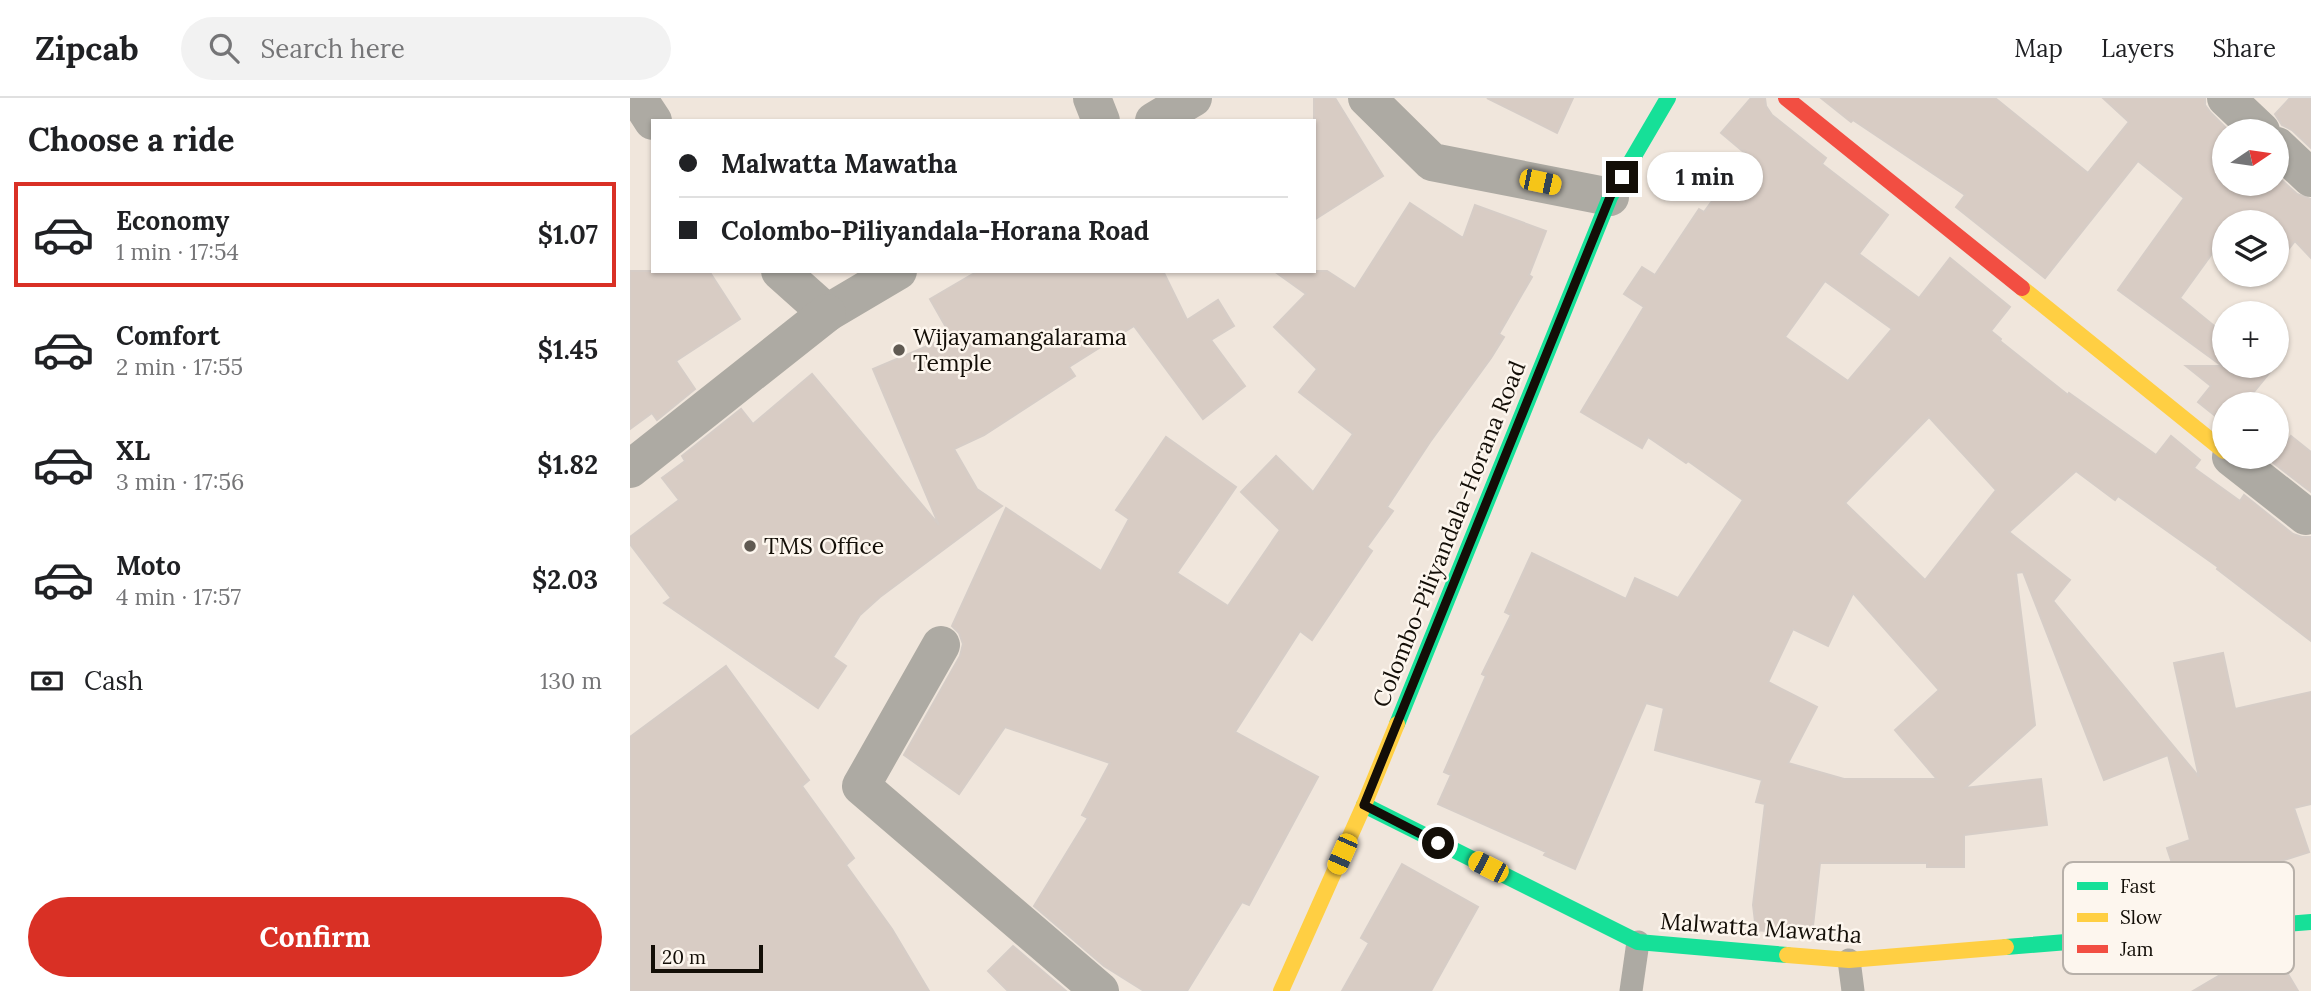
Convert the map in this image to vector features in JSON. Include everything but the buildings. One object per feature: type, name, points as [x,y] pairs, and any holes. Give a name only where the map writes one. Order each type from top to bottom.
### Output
[{"type":"street","points":[[638,98],[652,119]]},
{"type":"street","points":[[1092,98],[1100,119]]},
{"type":"street","points":[[1157,119],[1193,98]]},
{"type":"street","points":[[1367,98],[1432,162],[1610,197]]},
{"type":"street","name":"Colombo-Piliyandala-Horana Road","points":[[1281,991],[1364,805],[1610,197],[1668,98]]},
{"type":"street","points":[[1786,98],[2212,441]]},
{"type":"street","points":[[2226,98],[2248,119]]},
{"type":"street","points":[[2289,157],[2311,178]]},
{"type":"street","points":[[782,273],[827,313]]},
{"type":"street","points":[[630,469],[827,313],[895,273]]},
{"type":"street","points":[[2246,469],[2305,516]]},
{"type":"street","points":[[941,645],[861,786],[1100,991]]},
{"type":"street","name":"Malwatta Mawatha","points":[[1364,805],[1638,942],[1849,960],[2063,942]]},
{"type":"lane","points":[[1631,991],[1638,942]]},
{"type":"lane","points":[[1849,960],[1853,991]]},
{"type":"traffic: fast","points":[[1397,724],[1610,197],[1668,98]]},
{"type":"traffic: fast","points":[[1364,805],[1638,942],[1787,955]]},
{"type":"traffic: fast","points":[[2294,923],[2311,922]]},
{"type":"traffic: fast","points":[[2006,947],[2063,942]]},
{"type":"traffic: slow","points":[[2022,288],[2212,441]]},
{"type":"traffic: slow","points":[[1281,991],[1397,724]]},
{"type":"traffic: slow","points":[[1787,955],[1849,960],[2006,947]]},
{"type":"traffic: jam","points":[[1786,98],[2022,288]]},
{"type":"place","name":"Wijayamangalarama Temple","points":[[899,350]]},
{"type":"place","name":"TMS Office","points":[[750,546]]},
{"type":"route","points":[[1438,843],[1364,805],[1610,197],[1622,177]]}]
